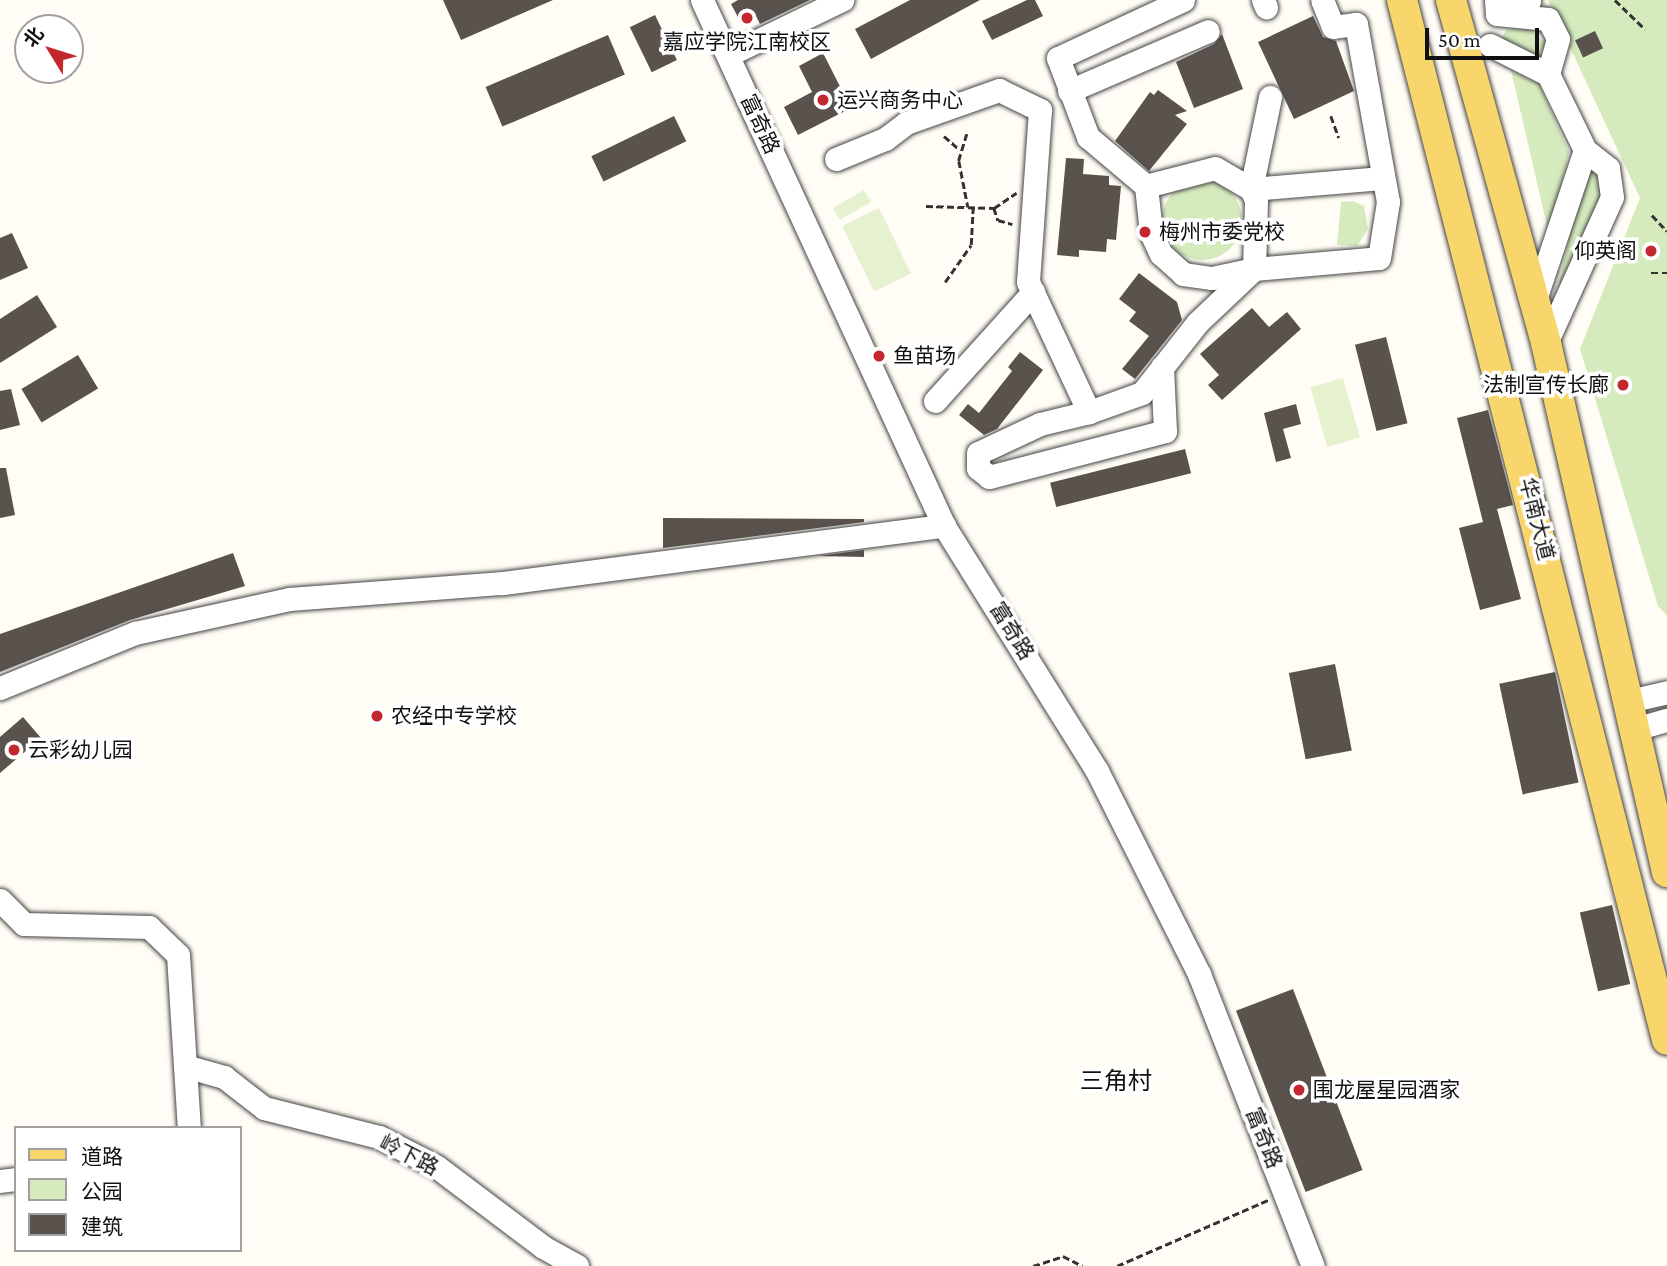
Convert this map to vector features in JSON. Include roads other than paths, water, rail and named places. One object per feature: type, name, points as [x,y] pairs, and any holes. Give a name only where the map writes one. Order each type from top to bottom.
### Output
[{"type":"main road","name":"华南大道","points":[[1402,0],[1667,1040]]},
{"type":"main road","points":[[1451,0],[1546,343],[1667,872]]},
{"type":"street","name":"富奇路","points":[[702,0],[944,526],[1097,771],[1199,974],[1313,1266]]},
{"type":"street","points":[[728,55],[842,0]]},
{"type":"street","points":[[1183,0],[1058,58],[1088,137],[1146,186],[1151,233],[1161,254],[1183,274],[1212,278],[1254,270],[1379,258],[1388,202],[1356,24],[1333,27],[1322,0]]},
{"type":"street","points":[[1529,1],[1496,0],[1497,14],[1548,19],[1558,39],[1548,74]]},
{"type":"street","points":[[1069,91],[1208,32]]},
{"type":"street","points":[[1490,46],[1548,74],[1585,150],[1608,168],[1612,197],[1546,343]]},
{"type":"street","points":[[835,159],[885,139],[906,123],[999,90],[1040,110],[1028,282],[1092,411],[1103,449]]},
{"type":"street","points":[[1162,368],[1165,431],[989,477],[978,468],[978,453],[1040,424],[1092,411],[1142,393],[1197,323],[1254,270],[1256,200],[1251,189],[1270,97]]},
{"type":"street","points":[[1534,302],[1585,150]]},
{"type":"street","points":[[1146,186],[1215,168],[1251,189],[1384,178]]},
{"type":"street","points":[[935,401],[1033,292]]},
{"type":"street","points":[[0,688],[135,633],[289,599],[503,583],[944,526]]},
{"type":"street","points":[[1632,715],[1667,692]]},
{"type":"street","points":[[1632,715],[1667,720]]},
{"type":"street","points":[[0,900],[24,924],[149,927],[178,955],[189,1126]]},
{"type":"street","name":"岭下路","points":[[185,1066],[224,1077],[264,1108],[379,1137],[437,1167],[543,1247],[577,1266]]},
{"type":"place","name":"嘉应学院江南校区","points":[[747,18]]},
{"type":"place","name":"运兴商务中心","points":[[823,100]]},
{"type":"place","name":"梅州市委党校","points":[[1145,232]]},
{"type":"place","name":"仰英阁","points":[[1651,251]]},
{"type":"place","name":"鱼苗场","points":[[879,356]]},
{"type":"place","name":"法制宣传长廊","points":[[1623,385]]},
{"type":"place","name":"农经中专学校","points":[[377,716]]},
{"type":"place","name":"云彩幼儿园","points":[[14,750]]},
{"type":"place","name":"围龙屋星园酒家","points":[[1299,1090]]},
{"type":"district","name":"三角村","points":[[1116,1081]]}]
